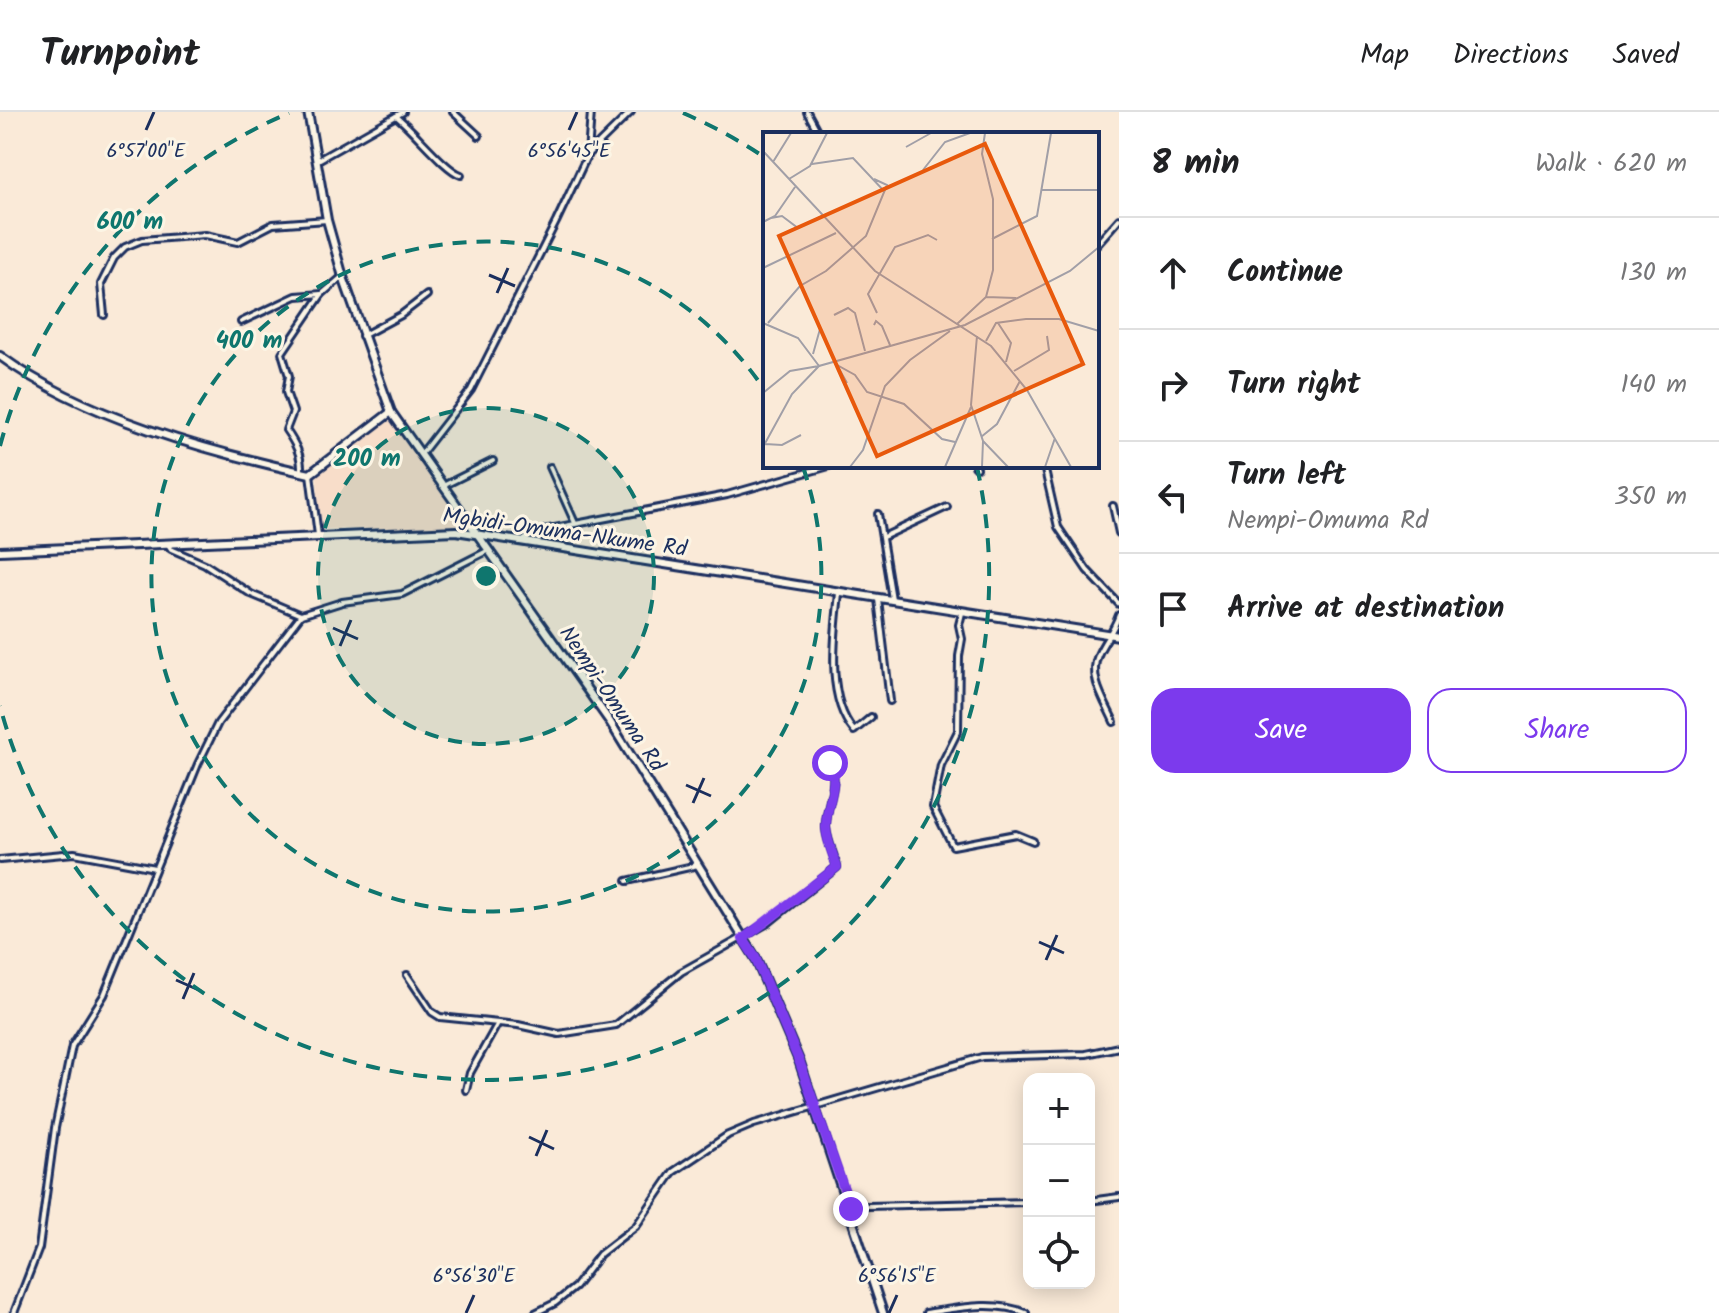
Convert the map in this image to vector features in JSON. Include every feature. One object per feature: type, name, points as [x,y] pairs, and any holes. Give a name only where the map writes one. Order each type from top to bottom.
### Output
[{"type":"street","name":"Nempi-Omuma Rd","points":[[308,112],[327,220],[362,336],[391,412],[610,722],[760,966],[815,1107],[883,1313]]},
{"type":"street","points":[[317,161],[403,112]]},
{"type":"street","points":[[453,112],[479,136]]},
{"type":"street","points":[[588,154],[591,112]]},
{"type":"street","points":[[421,455],[471,390],[588,154],[631,112]]},
{"type":"street","points":[[807,112],[818,132]]},
{"type":"street","points":[[396,116],[435,151],[445,166],[461,175]]},
{"type":"street","points":[[1099,242],[1119,219]]},
{"type":"street","points":[[104,315],[101,284],[114,258],[125,247],[142,240],[205,235],[238,242],[273,224],[327,220]]},
{"type":"street","points":[[301,472],[302,462],[294,440],[286,430],[293,412],[286,392],[289,376],[282,353],[322,294],[343,277]]},
{"type":"street","points":[[241,322],[296,296],[322,294]]},
{"type":"street","points":[[362,336],[401,315],[427,295]]},
{"type":"street","points":[[0,356],[77,400],[165,434],[310,474],[391,412]]},
{"type":"street","points":[[443,486],[493,461]]},
{"type":"street","points":[[550,467],[575,523]]},
{"type":"street","points":[[525,539],[544,530],[727,495],[822,468]]},
{"type":"street","points":[[1044,468],[1058,527],[1087,570],[1119,604]]},
{"type":"street","points":[[310,474],[318,535]]},
{"type":"street","points":[[1113,506],[1119,533]]},
{"type":"street","points":[[883,537],[947,507]]},
{"type":"street","points":[[878,514],[892,601]]},
{"type":"street","name":"Mgbidi-Omuma-Nkume Rd","points":[[0,551],[427,530],[476,533],[1116,636]]},
{"type":"street","points":[[166,543],[171,549],[205,564],[251,594],[301,615]]},
{"type":"street","points":[[14,1313],[39,1248],[55,1128],[72,1046],[104,995],[218,723],[301,615],[342,602],[402,594],[489,550]]},
{"type":"street","points":[[839,593],[834,656],[838,693],[854,731],[871,717]]},
{"type":"street","points":[[878,599],[890,701]]},
{"type":"street","points":[[962,613],[959,625],[962,639],[958,671],[958,731],[941,765],[933,807],[953,846],[1016,834],[1033,841]]},
{"type":"street","points":[[1114,722],[1095,680],[1098,655],[1116,636],[1119,615]]},
{"type":"street","points":[[407,975],[432,1012],[451,1019],[498,1023],[559,1034],[593,1032],[616,1025],[681,972],[743,939],[837,867],[826,830],[833,789],[834,771],[830,763]]},
{"type":"street","points":[[0,860],[74,853],[155,868]]},
{"type":"street","points":[[627,881],[700,865]]},
{"type":"street","points":[[466,1090],[470,1073],[498,1023]]},
{"type":"street","points":[[535,1313],[555,1303],[575,1287],[600,1254],[636,1226],[673,1172],[754,1124],[982,1057],[1086,1054],[1119,1047]]},
{"type":"street","points":[[1095,1200],[1119,1197]]},
{"type":"street","points":[[851,1209],[880,1205],[1023,1202]]},
{"type":"street","points":[[555,1303],[559,1313]]},
{"type":"street","points":[[926,1313],[977,1306],[1007,1307],[1026,1313]]},
{"type":"shaded area","points":[[390,416],[467,528],[320,529],[317,475],[375,424]]},
{"type":"route","points":[[830,763],[834,771],[833,789],[826,830],[837,867],[768,923],[743,939],[755,957],[800,1063],[851,1209]]}]
